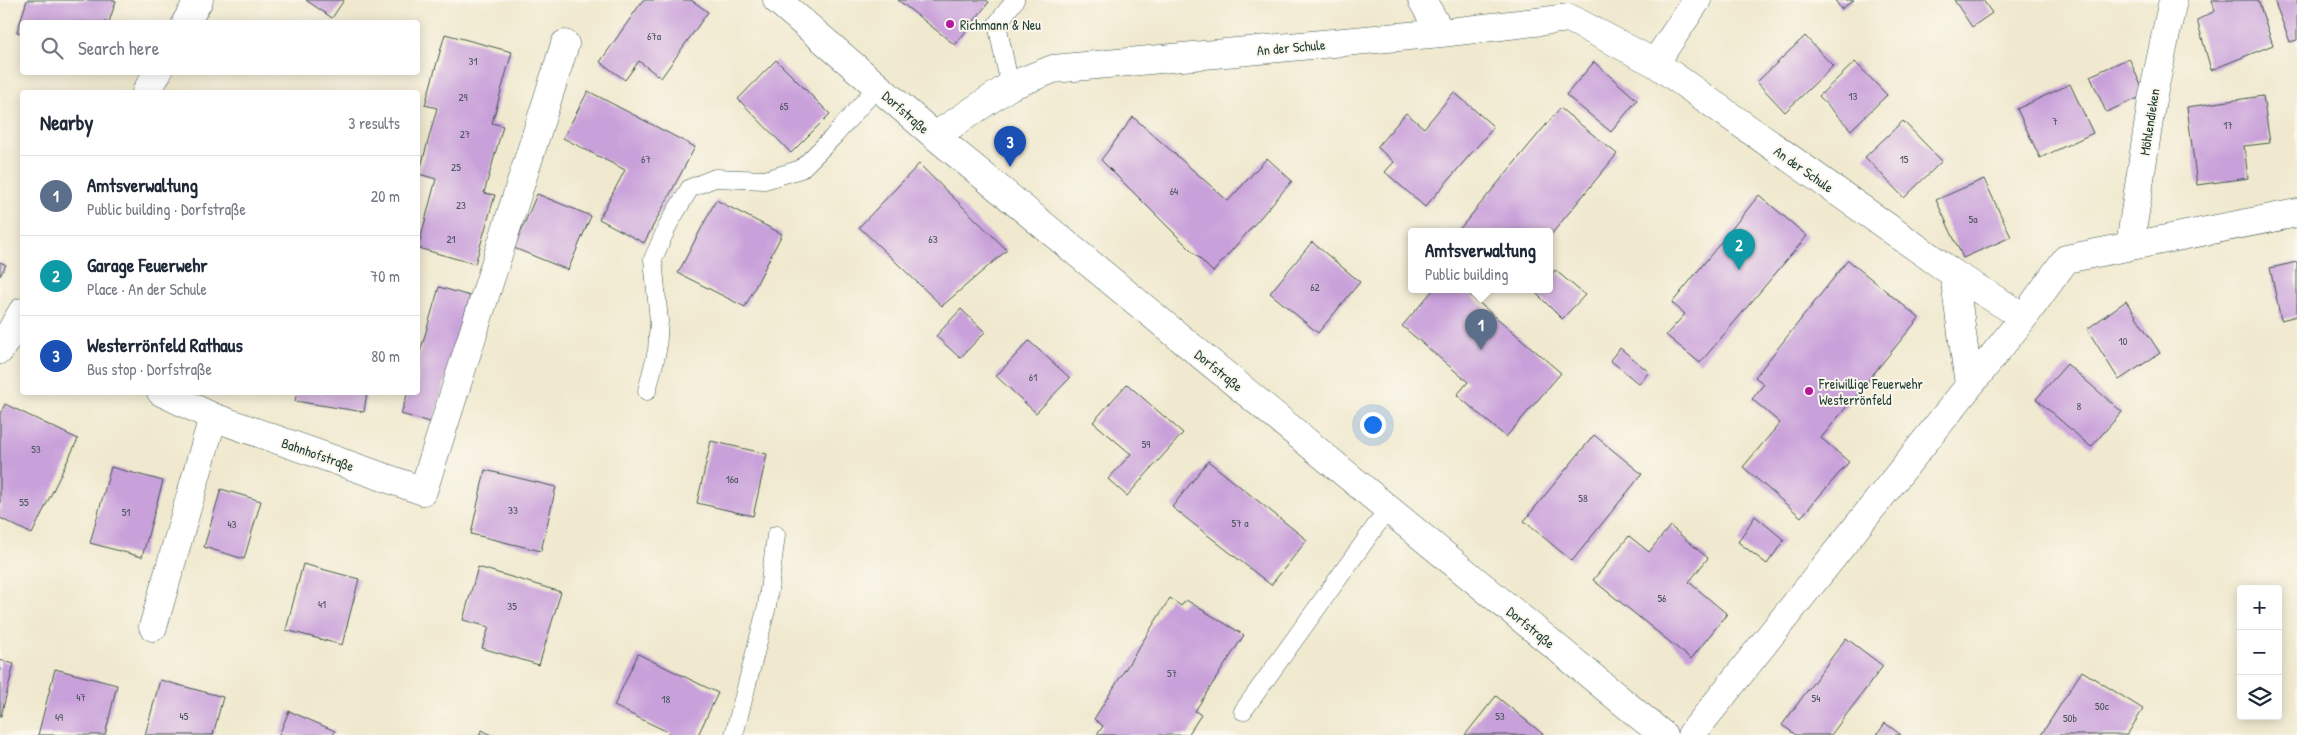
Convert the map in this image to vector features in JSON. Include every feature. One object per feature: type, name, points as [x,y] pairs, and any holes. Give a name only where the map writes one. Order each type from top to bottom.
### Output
[{"type":"street","points":[[187,20],[199,0]]},
{"type":"street","name":"Dorfstraße","points":[[777,0],[935,136],[1663,735]]},
{"type":"street","points":[[1422,0],[1441,33]]},
{"type":"street","points":[[1655,63],[1697,0]]},
{"type":"street","name":"Möhlendieken","points":[[2130,245],[2152,100],[2173,0]]},
{"type":"street","name":"An der Schule","points":[[935,136],[1010,86],[1053,70],[1441,33],[1569,18],[1655,63],[1954,274],[2024,316]]},
{"type":"street","name":"Bahnhofstraße","points":[[167,395],[213,417],[423,490],[565,44]]},
{"type":"street","points":[[147,90],[156,75]]},
{"type":"street","points":[[1691,735],[2024,316],[2066,259],[2297,213]]},
{"type":"street","points":[[1954,274],[1969,385]]},
{"type":"street","points":[[0,350],[20,320]]},
{"type":"street","points":[[153,626],[213,417]]},
{"type":"lane","points":[[1010,86],[997,24],[1015,0]]},
{"type":"lane","points":[[647,391],[657,351],[659,321],[652,259],[669,223],[690,188],[715,178],[765,180],[801,168],[833,138],[877,87]]},
{"type":"lane","points":[[1243,711],[1388,509]]},
{"type":"lane","points":[[734,735],[768,606],[776,535]]},
{"type":"building","points":[[27,0],[116,1],[110,20],[21,20]]},
{"type":"building","points":[[306,0],[344,0],[332,18]]},
{"type":"building","points":[[643,0],[691,0],[708,12],[661,78],[639,61],[625,80],[600,62]]},
{"type":"building","name":"Richmann & Neu","points":[[898,0],[986,0],[989,2],[955,45]]},
{"type":"building","points":[[1835,0],[1854,0],[1841,9]]},
{"type":"building","points":[[1954,0],[1983,0],[1992,13],[1972,27]]},
{"type":"building","points":[[2212,0],[2258,0],[2273,45],[2211,70],[2197,20],[2215,11]]},
{"type":"building","points":[[2274,0],[2297,0],[2297,40],[2290,42]]},
{"type":"building","points":[[20,22],[20,33],[17,32]]},
{"type":"building","points":[[445,34],[512,52],[492,123],[503,126],[484,193],[495,195],[475,264],[420,249],[420,240],[436,179],[420,174],[437,108],[425,105]]},
{"type":"building","points":[[1805,36],[1833,66],[1785,112],[1757,82]]},
{"type":"building","points":[[2129,58],[2145,95],[2106,112],[2090,76]]},
{"type":"building","points":[[776,60],[830,114],[791,153],[738,99]]},
{"type":"building","points":[[1594,62],[1637,100],[1611,132],[1566,95]]},
{"type":"building","points":[[1855,62],[1887,95],[1851,130],[1819,96]]},
{"type":"building","points":[[2070,84],[2093,133],[2040,158],[2017,109]]},
{"type":"building","points":[[588,91],[695,147],[644,243],[599,219],[625,170],[563,138]]},
{"type":"building","points":[[1454,92],[1494,127],[1425,207],[1385,172],[1394,162],[1377,147],[1406,113],[1424,128]]},
{"type":"building","points":[[2263,96],[2270,143],[2244,146],[2248,178],[2197,185],[2187,107]]},
{"type":"building","points":[[1560,108],[1617,154],[1553,232],[1553,228],[1460,228]]},
{"type":"building","points":[[1133,117],[1228,201],[1267,158],[1292,181],[1213,272],[1101,160]]},
{"type":"building","points":[[1903,121],[1942,161],[1904,198],[1865,157]]},
{"type":"building","points":[[919,164],[1007,250],[942,306],[859,227]]},
{"type":"building","points":[[1984,179],[2011,237],[1963,258],[1936,200]]},
{"type":"building","points":[[537,194],[591,216],[568,270],[514,248]]},
{"type":"building","points":[[1759,195],[1807,236],[1700,363],[1666,335],[1685,314],[1672,303]]},
{"type":"building","points":[[716,200],[782,234],[745,307],[678,273]]},
{"type":"building","points":[[1312,242],[1360,282],[1318,333],[1270,293]]},
{"type":"building","name":"Freiwillige Feuerwehr Westerrönfeld","points":[[1848,260],[1919,318],[1821,438],[1849,462],[1801,517],[1743,467],[1780,423],[1752,399],[1764,384],[1755,377]]},
{"type":"building","points":[[0,262],[6,265],[0,276]]},
{"type":"building","points":[[2297,262],[2297,316],[2281,320],[2270,268]]},
{"type":"building","points":[[1555,270],[1585,295],[1562,319],[1536,293],[1553,293],[1553,272]]},
{"type":"building","points":[[439,287],[470,296],[433,423],[401,414],[407,395],[420,395],[420,352]]},
{"type":"building","points":[[1431,293],[1468,293],[1561,373],[1506,437],[1457,395],[1468,382],[1402,326]]},
{"type":"building","points":[[2126,301],[2160,353],[2119,380],[2087,329]]},
{"type":"building","points":[[961,309],[985,332],[960,358],[936,336]]},
{"type":"building","points":[[1029,341],[1070,378],[1036,413],[996,376]]},
{"type":"building","points":[[1620,348],[1649,372],[1639,384],[1610,360]]},
{"type":"building","points":[[2067,364],[2122,412],[2091,447],[2036,399]]},
{"type":"building","points":[[1127,384],[1183,433],[1127,496],[1108,479],[1131,454],[1093,422]]},
{"type":"building","points":[[296,395],[367,395],[364,412],[295,401]]},
{"type":"building","points":[[5,404],[78,439],[32,534],[0,518],[0,414]]},
{"type":"building","points":[[1594,435],[1642,474],[1572,561],[1524,521]]},
{"type":"building","points":[[711,441],[767,454],[753,516],[697,503]]},
{"type":"building","points":[[1208,461],[1307,540],[1271,585],[1172,507]]},
{"type":"building","points":[[111,467],[163,481],[142,557],[90,543]]},
{"type":"building","points":[[485,470],[556,487],[541,551],[471,534]]},
{"type":"building","points":[[221,489],[261,501],[244,559],[204,547]]},
{"type":"building","points":[[1755,516],[1784,540],[1767,564],[1738,542]]},
{"type":"building","points":[[1670,526],[1708,558],[1689,582],[1727,614],[1691,659],[1593,580],[1629,536],[1649,552]]},
{"type":"building","points":[[303,564],[359,579],[342,645],[286,630]]},
{"type":"building","points":[[478,567],[561,592],[539,665],[482,648],[489,627],[463,620]]},
{"type":"building","points":[[1170,598],[1181,606],[1186,600],[1244,635],[1195,711],[1201,715],[1188,735],[1097,735],[1103,726],[1094,719]]},
{"type":"building","points":[[1846,638],[1883,666],[1831,735],[1796,735],[1782,725]]},
{"type":"building","points":[[638,654],[718,693],[698,735],[674,735],[614,706]]},
{"type":"building","points":[[0,660],[14,664],[1,716],[0,716]]},
{"type":"building","points":[[55,669],[117,685],[105,735],[38,735]]},
{"type":"building","points":[[2082,671],[2143,709],[2127,735],[2041,735]]},
{"type":"building","points":[[160,680],[223,697],[213,735],[145,735]]},
{"type":"building","points":[[1496,696],[1544,735],[1465,735]]},
{"type":"building","points":[[289,711],[335,731],[333,735],[279,735]]},
{"type":"building","points":[[1885,723],[1901,735],[1877,735]]},
{"type":"building","points":[[482,730],[491,735],[479,735]]},
{"type":"place","name":"Richmann & Neu","points":[[950,24]]},
{"type":"place","name":"Westerrönfeld Rathaus","points":[[1010,167]]},
{"type":"place","name":"Garage Feuerwehr","points":[[1739,270]]},
{"type":"place","name":"Amtsverwaltung","points":[[1481,350]]},
{"type":"place","name":"Freiwillige Feuerwehr Westerrönfeld","points":[[1809,391]]}]
